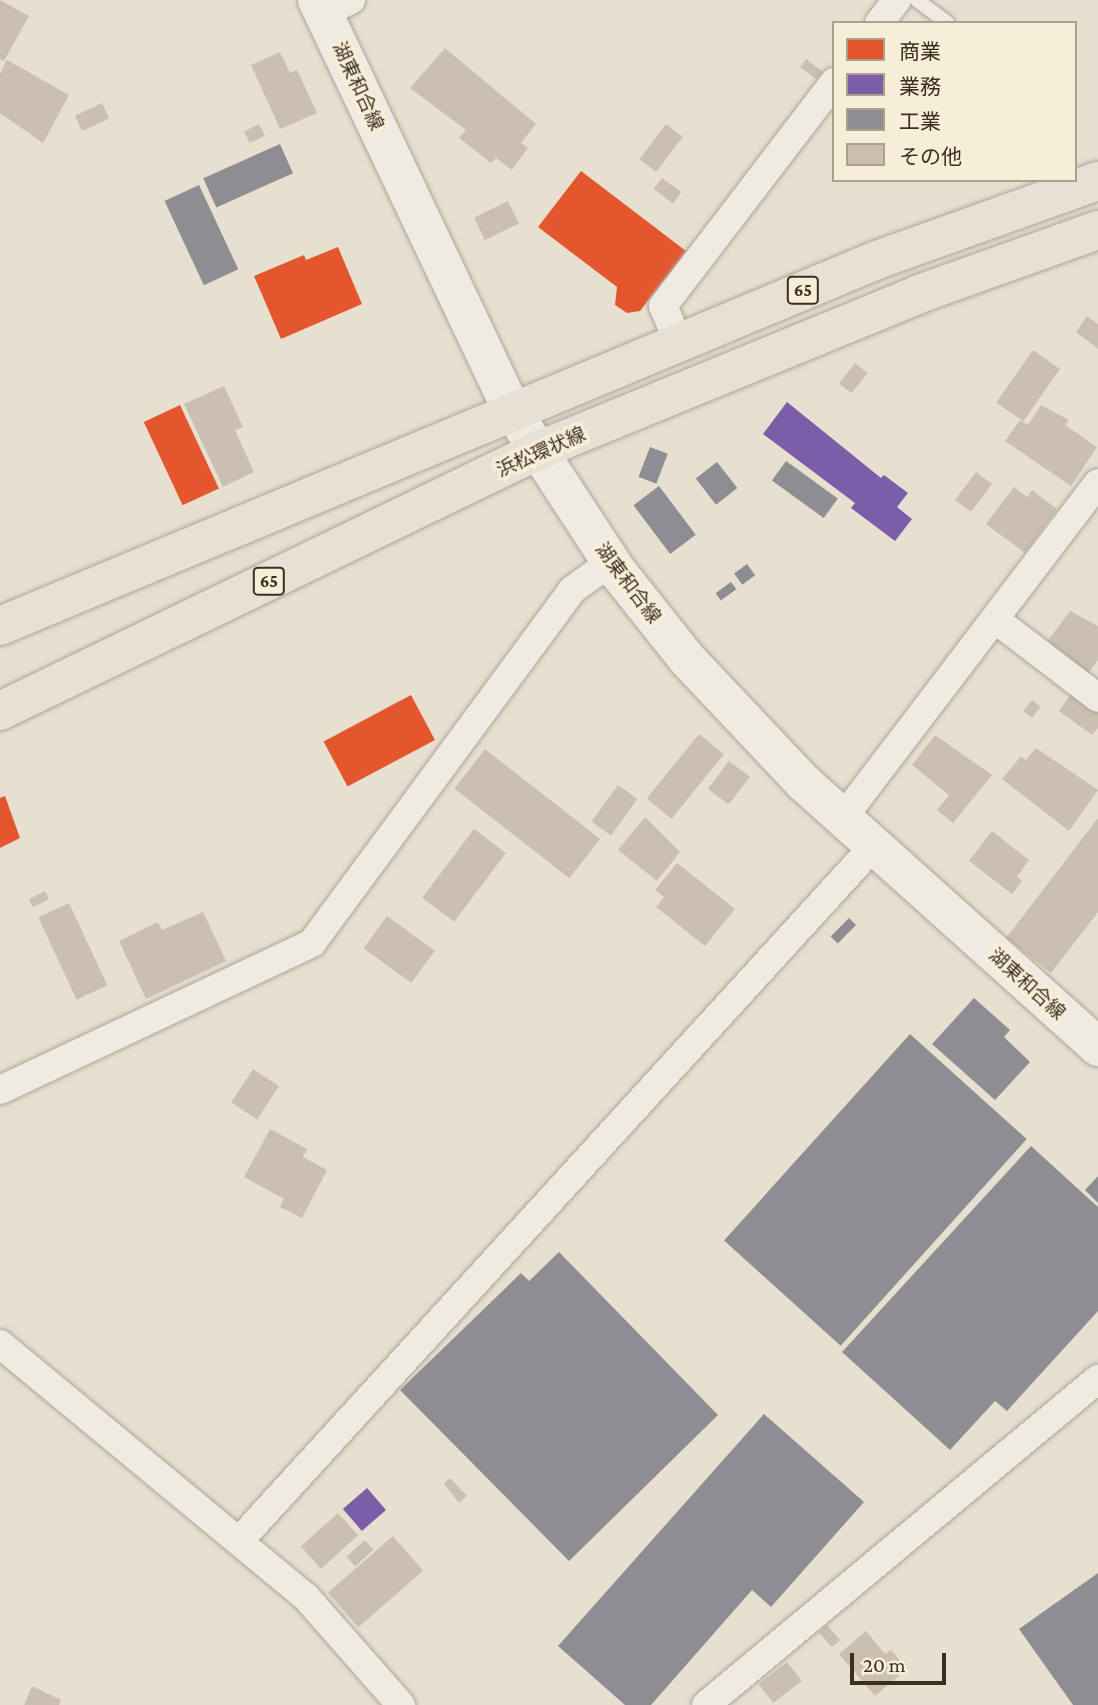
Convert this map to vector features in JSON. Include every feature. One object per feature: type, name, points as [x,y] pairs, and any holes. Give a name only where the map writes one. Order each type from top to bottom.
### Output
[{"type":"main road","name":"湖東和合線","points":[[331,4],[512,409],[611,562],[725,701],[842,819],[1098,1047]]},
{"type":"main road","name":"65","points":[[0,626],[512,409],[877,260],[1084,181]]},
{"type":"main road","name":"浜松環状線","points":[[0,711],[537,451],[919,294],[1098,230]]},
{"type":"street","points":[[881,21],[897,0]]},
{"type":"street","points":[[678,341],[663,306],[832,85]]},
{"type":"street","points":[[842,819],[1098,483]]},
{"type":"street","points":[[0,1090],[313,943],[572,590],[611,562]]},
{"type":"street","points":[[996,620],[1098,698]]},
{"type":"street","points":[[239,1541],[873,846]]},
{"type":"street","points":[[0,1344],[306,1597],[401,1705]]},
{"type":"street","points":[[706,1705],[1098,1379]]},
{"type":"lane","points":[[917,0],[944,21]]},
{"type":"building: 商業","points":[[581,171],[686,251],[640,311],[627,313],[615,305],[617,287],[538,227]]},
{"type":"building: 商業","points":[[338,247],[362,304],[281,339],[254,276],[304,255],[306,260]]},
{"type":"building: 商業","points":[[180,405],[219,488],[183,505],[144,422]]},
{"type":"building: 商業","points":[[411,695],[435,740],[348,787],[324,741]]},
{"type":"building: 商業","points":[[5,796],[20,838],[0,848],[0,798]]},
{"type":"building: 業務","points":[[787,402],[881,478],[884,475],[908,493],[897,507],[912,519],[895,541],[851,508],[855,503],[763,434]]},
{"type":"building: 業務","points":[[367,1488],[386,1510],[362,1531],[343,1509]]},
{"type":"building: 工業","points":[[280,144],[293,173],[216,207],[203,178]]},
{"type":"building: 工業","points":[[199,185],[238,269],[204,285],[165,201]]},
{"type":"building: 工業","points":[[650,447],[668,454],[656,484],[639,477]]},
{"type":"building: 工業","points":[[786,461],[838,499],[824,518],[772,480]]},
{"type":"building: 工業","points":[[717,462],[737,488],[716,505],[696,479]]},
{"type":"building: 工業","points":[[659,486],[696,535],[670,554],[633,505]]},
{"type":"building: 工業","points":[[747,564],[755,575],[742,585],[734,573]]},
{"type":"building: 工業","points":[[731,582],[736,589],[721,600],[716,593]]},
{"type":"building: 工業","points":[[849,918],[856,925],[838,943],[831,936]]},
{"type":"building: 工業","points":[[974,998],[1010,1030],[1004,1037],[1030,1062],[995,1100],[932,1044]]},
{"type":"building: 工業","points":[[910,1034],[1027,1139],[841,1346],[724,1241]]},
{"type":"building: 工業","points":[[1031,1146],[1098,1207],[1098,1311],[1007,1411],[995,1401],[950,1450],[842,1352]]},
{"type":"building: 工業","points":[[1098,1176],[1098,1203],[1085,1190]]},
{"type":"building: 工業","points":[[559,1252],[718,1415],[569,1561],[400,1390],[521,1273],[529,1281]]},
{"type":"building: 工業","points":[[764,1414],[864,1502],[771,1607],[752,1590],[651,1705],[625,1705],[558,1646]]},
{"type":"building: 工業","points":[[1098,1573],[1098,1705],[1073,1705],[1019,1629]]},
{"type":"building: その他","points":[[0,0],[29,16],[4,61],[0,59]]},
{"type":"building: その他","points":[[445,48],[536,124],[521,143],[528,148],[512,170],[496,158],[491,163],[459,138],[466,130],[410,88]]},
{"type":"building: その他","points":[[280,52],[290,73],[297,70],[317,113],[280,129],[251,65]]},
{"type":"building: その他","points":[[806,59],[823,72],[817,80],[800,67]]},
{"type":"building: その他","points":[[7,60],[69,95],[43,143],[0,113],[0,74]]},
{"type":"building: その他","points":[[102,103],[109,118],[82,131],[75,116]]},
{"type":"building: その他","points":[[259,124],[265,136],[250,143],[244,132]]},
{"type":"building: その他","points":[[666,124],[683,137],[656,172],[640,159]]},
{"type":"building: その他","points":[[662,178],[681,192],[673,203],[654,189]]},
{"type":"building: その他","points":[[508,201],[519,223],[485,240],[474,218]]},
{"type":"building: その他","points":[[1087,316],[1098,324],[1098,349],[1076,332]]},
{"type":"building: その他","points":[[1033,350],[1060,369],[1023,421],[996,402]]},
{"type":"building: その他","points":[[855,363],[868,373],[852,393],[839,383]]},
{"type":"building: その他","points":[[224,386],[243,427],[235,430],[254,472],[223,487],[184,404]]},
{"type":"building: その他","points":[[1041,405],[1069,420],[1065,425],[1097,447],[1071,486],[1005,441],[1020,420],[1028,425]]},
{"type":"building: その他","points":[[976,472],[992,484],[971,512],[955,500]]},
{"type":"building: その他","points":[[1014,487],[1027,497],[1032,490],[1057,509],[1025,553],[986,524]]},
{"type":"building: その他","points":[[1070,611],[1098,626],[1098,660],[1088,674],[1046,643]]},
{"type":"building: その他","points":[[1074,690],[1098,708],[1098,728],[1092,735],[1059,711]]},
{"type":"building: その他","points":[[1032,700],[1041,707],[1032,718],[1023,711]]},
{"type":"building: その他","points":[[699,734],[724,754],[672,819],[647,799]]},
{"type":"building: その他","points":[[935,735],[992,775],[953,823],[937,810],[949,795],[912,765]]},
{"type":"building: その他","points":[[1036,748],[1098,790],[1069,831],[1002,779],[1021,756],[1026,760]]},
{"type":"building: その他","points":[[485,749],[600,839],[569,878],[454,788]]},
{"type":"building: その他","points":[[729,761],[750,777],[729,805],[708,789]]},
{"type":"building: その他","points":[[618,785],[637,799],[611,836],[592,821]]},
{"type":"building: その他","points":[[645,817],[680,852],[657,881],[618,850]]},
{"type":"building: その他","points":[[1098,818],[1098,912],[1051,973],[1006,938]]},
{"type":"building: その他","points":[[474,829],[506,853],[454,922],[422,898]]},
{"type":"building: その他","points":[[992,831],[1029,860],[1017,877],[1022,881],[1012,894],[969,861]]},
{"type":"building: その他","points":[[677,863],[735,909],[705,946],[656,907],[664,897],[655,890]]},
{"type":"building: その他","points":[[45,891],[49,899],[33,907],[29,899]]},
{"type":"building: その他","points":[[69,903],[107,985],[77,1000],[38,917]]},
{"type":"building: その他","points":[[203,912],[226,961],[146,999],[119,941],[158,922],[162,930]]},
{"type":"building: その他","points":[[387,916],[435,951],[411,983],[363,948]]},
{"type":"building: その他","points":[[253,1069],[279,1086],[257,1119],[231,1103]]},
{"type":"building: その他","points":[[270,1129],[307,1149],[303,1157],[327,1170],[302,1218],[280,1207],[284,1199],[244,1177]]},
{"type":"building: その他","points":[[450,1478],[467,1496],[459,1503],[444,1484]]},
{"type":"building: その他","points":[[338,1513],[358,1535],[321,1569],[301,1546]]},
{"type":"building: その他","points":[[393,1536],[423,1571],[358,1627],[328,1592]]},
{"type":"building: その他","points":[[365,1540],[374,1550],[355,1566],[346,1557]]},
{"type":"building: その他","points":[[827,1625],[840,1640],[832,1647],[819,1632]]},
{"type":"building: その他","points":[[866,1631],[885,1654],[891,1650],[907,1669],[875,1696],[839,1654]]},
{"type":"building: その他","points":[[787,1662],[802,1681],[773,1703],[759,1684]]},
{"type":"building: その他","points":[[32,1686],[61,1700],[59,1705],[24,1705]]}]
